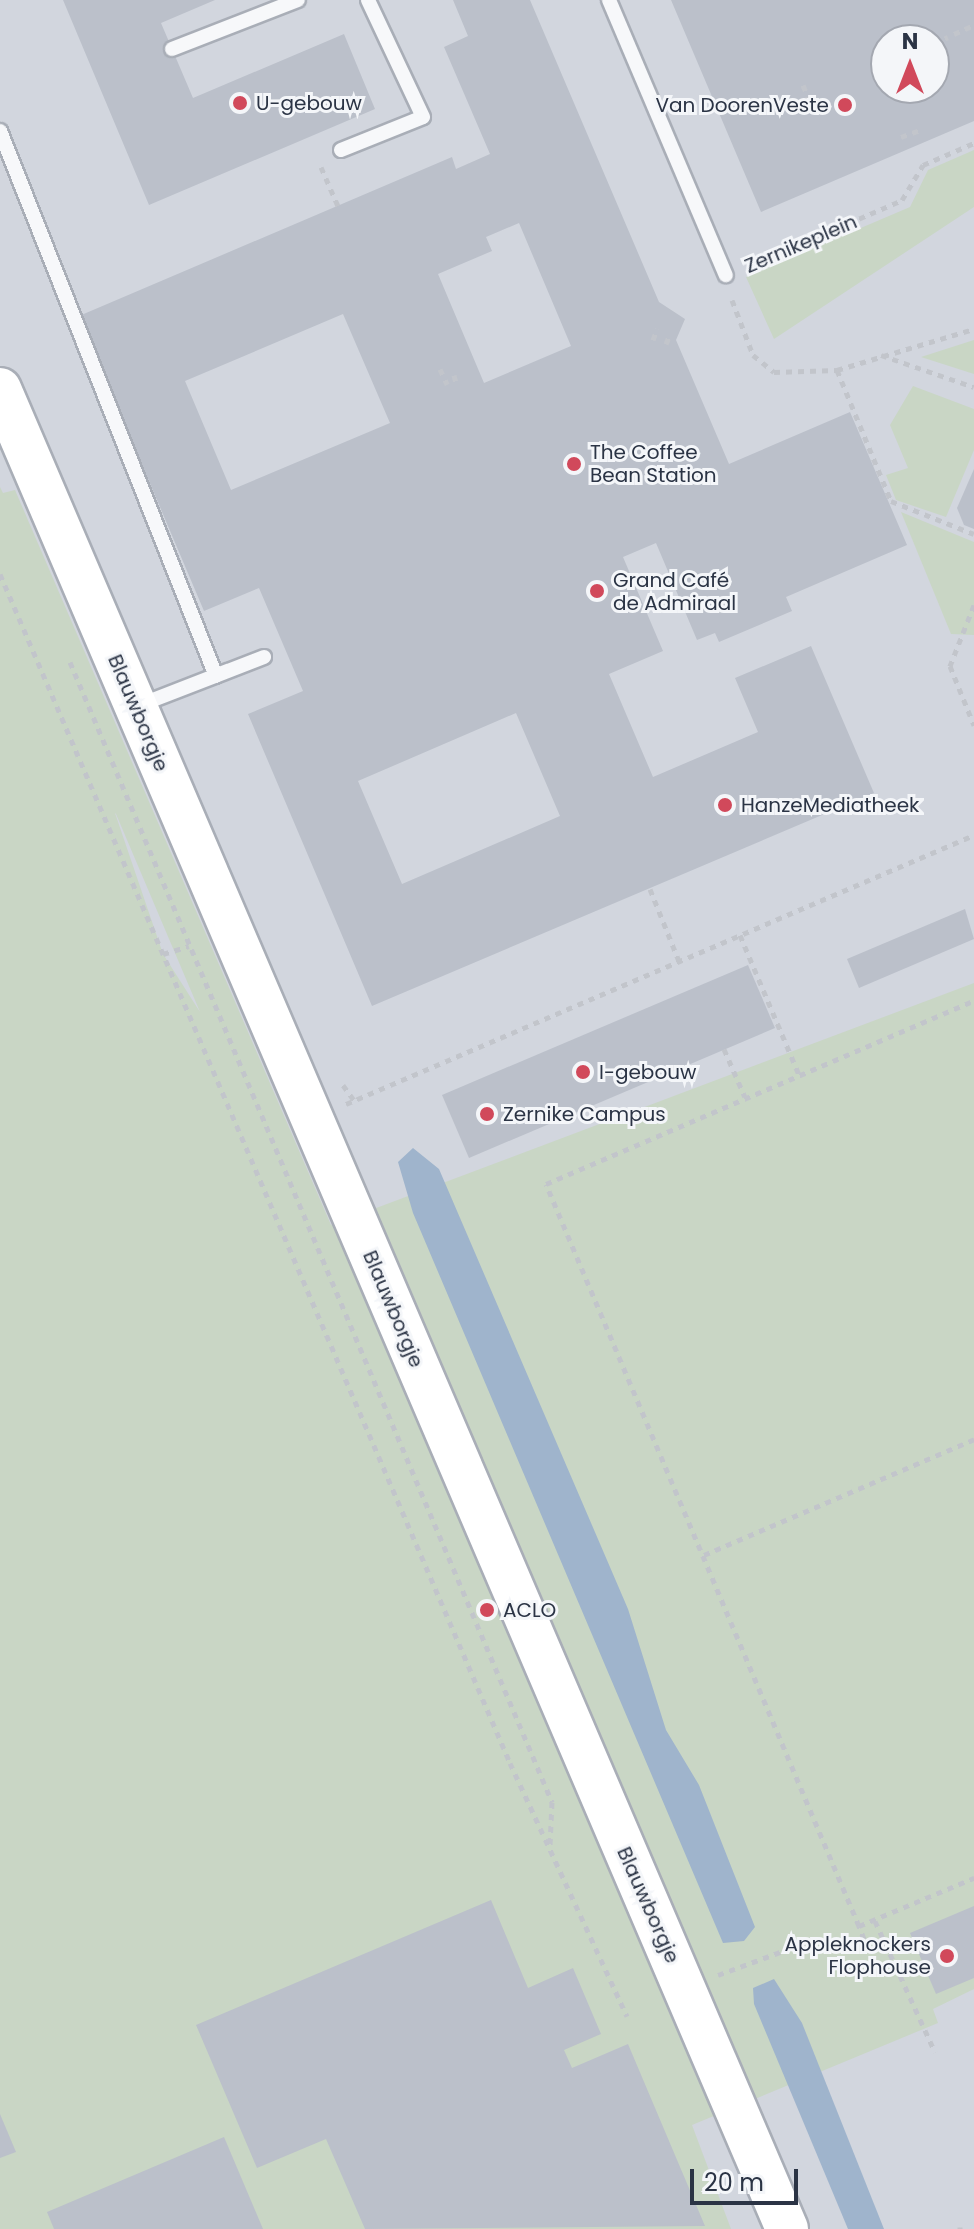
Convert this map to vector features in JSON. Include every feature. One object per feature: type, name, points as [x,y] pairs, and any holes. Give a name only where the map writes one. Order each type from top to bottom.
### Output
[{"type":"street","name":"Blauwborgje","points":[[0,389],[787,2229]]},
{"type":"lane","points":[[172,49],[298,0]]},
{"type":"lane","points":[[341,150],[423,117],[368,0]]},
{"type":"lane","points":[[609,0],[726,275]]},
{"type":"lane","points":[[0,131],[216,676]]},
{"type":"lane","points":[[136,707],[264,657]]},
{"type":"path","points":[[950,36],[974,25]]},
{"type":"path","points":[[803,85],[812,106]]},
{"type":"path","points":[[901,137],[920,130]]},
{"type":"path","name":"Zernikeplein","points":[[974,143],[923,165],[902,200],[726,275],[753,355],[774,372],[837,370],[974,329]]},
{"type":"path","points":[[653,340],[657,329]]},
{"type":"path","points":[[666,344],[670,334]]},
{"type":"path","points":[[881,355],[974,387]]},
{"type":"path","points":[[440,369],[446,386],[442,378]]},
{"type":"path","points":[[837,370],[891,501],[974,534]]},
{"type":"path","points":[[454,375],[456,383]]},
{"type":"path","points":[[0,574],[550,1847],[627,2016]]},
{"type":"path","points":[[974,605],[950,666],[974,725]]},
{"type":"path","points":[[67,653],[552,1802],[550,1847]]},
{"type":"path","points":[[313,1118],[974,835]]},
{"type":"path","points":[[650,889],[679,961]]},
{"type":"path","points":[[740,935],[799,1075]]},
{"type":"path","points":[[710,1978],[799,1945],[864,1939],[546,1184],[974,1001]]},
{"type":"path","points":[[724,1049],[745,1097]]},
{"type":"path","points":[[704,1555],[974,1439]]},
{"type":"path","points":[[859,1926],[974,1878]]},
{"type":"path","points":[[875,1921],[935,2052]]},
{"type":"shaded area","name":"Zernike Campus","points":[[0,0],[974,0],[974,2229],[32,2229],[0,2140]]},
{"type":"green space","points":[[974,150],[974,207],[774,339],[746,277],[910,207],[928,170]]},
{"type":"green space","points":[[974,340],[974,374],[921,357]]},
{"type":"green space","points":[[913,386],[974,409],[974,450],[946,517],[896,500],[886,475],[908,468],[890,425]]},
{"type":"green space","name":"ACLO","points":[[0,487],[3,493],[15,490],[331,1225],[974,983],[974,1989],[933,2009],[938,2023],[692,2125],[731,2229],[0,2229]],"holes":[[[115,813],[200,1012],[163,954]]]},
{"type":"green space","points":[[901,512],[974,542],[974,635],[951,634]]},
{"type":"water","points":[[413,1148],[439,1169],[628,1609],[666,1730],[699,1785],[755,1927],[744,1941],[723,1943],[413,1213],[398,1162]]},
{"type":"water","points":[[774,1979],[802,2023],[884,2229],[848,2229],[754,2004],[753,1988]]},
{"type":"building","name":"U-gebouw","points":[[63,0],[215,0],[161,23],[193,98],[344,34],[375,109],[149,205]]},
{"type":"building","points":[[453,0],[530,0],[659,302],[685,319],[676,340],[729,464],[850,412],[907,545],[786,597],[792,611],[719,642],[715,633],[697,640],[656,543],[623,557],[663,651],[609,674],[653,777],[758,732],[735,678],[811,646],[874,793],[372,1006],[248,714],[303,691],[259,588],[204,611],[79,316],[452,157],[456,169],[490,154],[444,47],[468,36]],"holes":[[[519,223],[571,346],[484,383],[438,274],[492,251],[486,237]],[[343,314],[390,423],[231,490],[185,381]],[[516,713],[560,816],[402,884],[358,781]]]},
{"type":"building","name":"Van DoorenVeste","points":[[671,0],[974,0],[974,121],[761,212]]},
{"type":"building","points":[[974,469],[974,529],[964,525],[957,508]]},
{"type":"building","points":[[965,909],[974,939],[859,988],[847,959]]},
{"type":"building","name":"I-gebouw","points":[[748,965],[775,1028],[469,1158],[442,1095]]},
{"type":"building","points":[[491,1900],[528,1988],[573,1968],[601,2034],[564,2050],[572,2068],[628,2044],[705,2226],[365,2229],[326,2139],[257,2168],[196,2025]]},
{"type":"building","name":"Appleknockers Flophouse","points":[[974,1906],[974,1978],[936,1994],[910,1933]]},
{"type":"building","points":[[0,2114],[16,2152],[0,2158]]},
{"type":"building","points":[[224,2137],[263,2229],[54,2229],[47,2212]]},
{"type":"place","name":"U-gebouw","points":[[240,103]]},
{"type":"place","name":"Van DoorenVeste","points":[[845,105]]},
{"type":"place","name":"The Coffee Bean Station","points":[[574,464]]},
{"type":"place","name":"Grand Café de Admiraal","points":[[597,591]]},
{"type":"place","name":"HanzeMediatheek","points":[[725,805]]},
{"type":"place","name":"I-gebouw","points":[[583,1072]]},
{"type":"place","name":"Zernike Campus","points":[[487,1114]]},
{"type":"place","name":"ACLO","points":[[487,1610]]},
{"type":"place","name":"Appleknockers Flophouse","points":[[947,1956]]}]
